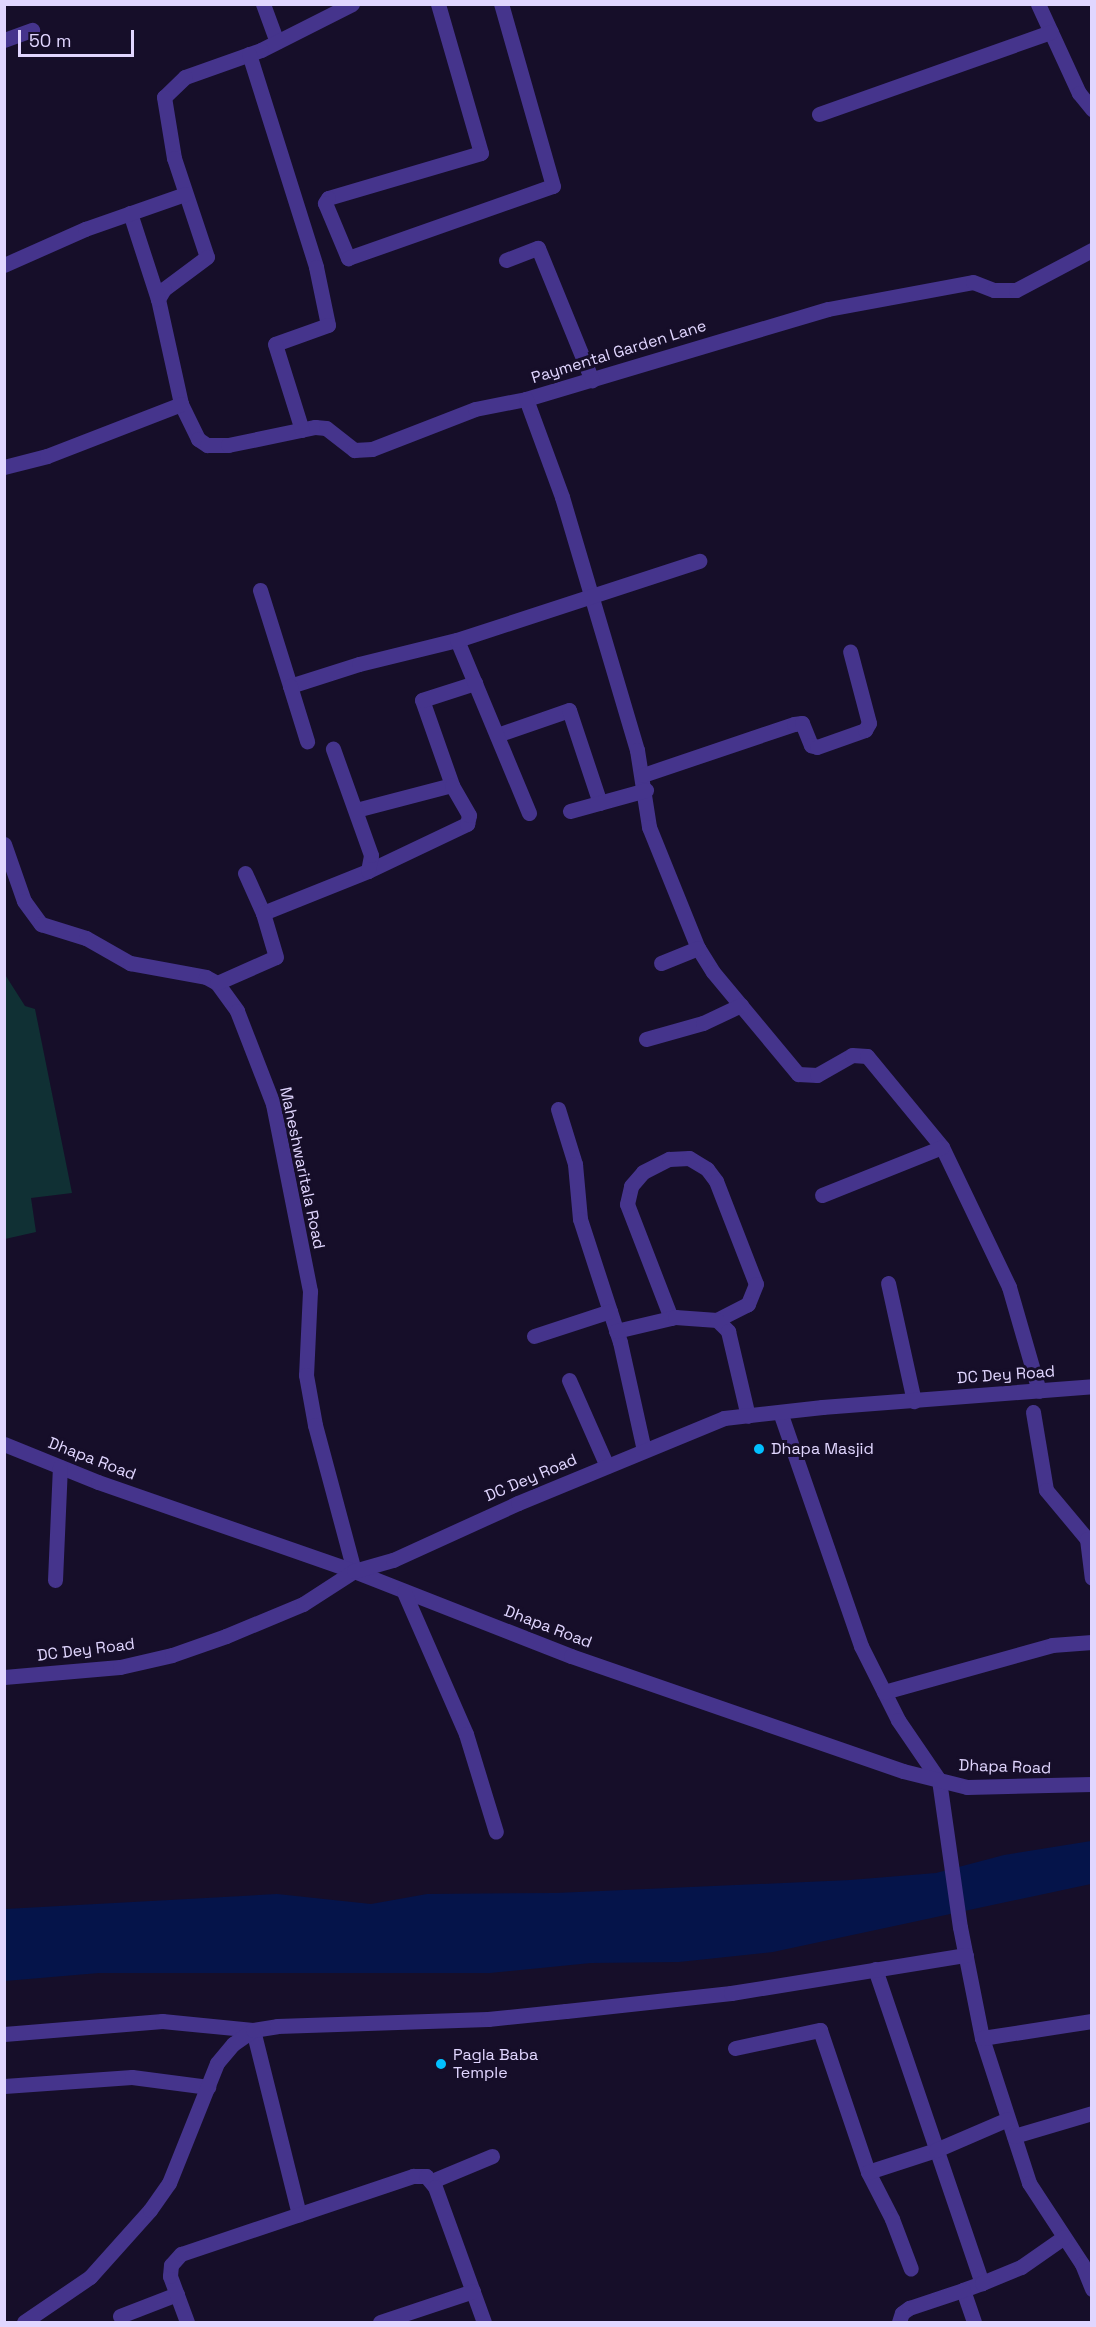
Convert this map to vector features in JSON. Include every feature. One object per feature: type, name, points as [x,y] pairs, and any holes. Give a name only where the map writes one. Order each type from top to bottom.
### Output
[{"type":"street","points":[[263,4],[277,42]]},
{"type":"street","points":[[158,299],[164,289],[207,257],[174,158],[164,97],[186,77],[277,42],[352,4]]},
{"type":"street","points":[[438,4],[481,153],[328,198],[325,203],[348,258],[554,186],[501,4]]},
{"type":"street","points":[[1039,5],[1079,93],[1092,109]]},
{"type":"street","points":[[4,40],[32,30]]},
{"type":"street","points":[[819,114],[1051,32]]},
{"type":"street","points":[[249,54],[316,267],[328,325],[275,344],[302,430]]},
{"type":"street","points":[[4,265],[130,213],[185,194]]},
{"type":"street","name":"Paymental Garden Lane","points":[[130,213],[158,299],[181,404],[198,439],[215,447],[302,430],[326,428],[354,450],[372,449],[475,409],[526,399],[828,309],[973,282],[994,290],[1016,290],[1092,250]]},
{"type":"street","points":[[506,260],[538,248],[592,380]]},
{"type":"street","points":[[526,399],[562,497],[591,597],[644,782],[649,826],[698,948],[798,1074],[817,1076],[852,1055],[867,1056],[942,1147],[1009,1287],[1040,1391]]},
{"type":"street","points":[[4,467],[47,456],[181,404]]},
{"type":"street","points":[[290,686],[359,664],[457,640],[699,561]]},
{"type":"street","points":[[260,590],[307,741]]},
{"type":"street","points":[[457,640],[529,813]]},
{"type":"street","points":[[570,811],[600,803],[644,782],[794,724],[802,723],[811,745],[817,747],[865,730],[869,723],[850,651]]},
{"type":"street","points":[[263,913],[368,871],[467,824],[469,815],[452,785],[422,700],[475,683]]},
{"type":"street","points":[[497,735],[569,710],[600,803]]},
{"type":"street","points":[[333,749],[371,855],[368,871]]},
{"type":"street","points":[[356,810],[452,785]]},
{"type":"street","points":[[4,844],[24,901],[41,924],[86,938],[130,963],[196,974],[217,983],[276,957],[263,913],[245,873]]},
{"type":"street","points":[[661,963],[698,948]]},
{"type":"street","name":"Maheshwaritala Road","points":[[217,983],[237,1011],[273,1104],[310,1291],[306,1375],[309,1395],[354,1571]]},
{"type":"street","points":[[646,1039],[682,1030],[741,1005]]},
{"type":"street","points":[[558,1109],[575,1164],[580,1219],[616,1331],[644,1450]]},
{"type":"street","points":[[822,1195],[942,1147]]},
{"type":"street","points":[[616,1331],[671,1318],[717,1320],[748,1304],[756,1284],[716,1181],[707,1169],[689,1158],[669,1159],[643,1172],[631,1186],[627,1203],[671,1318]]},
{"type":"street","points":[[888,1283],[914,1401]]},
{"type":"street","points":[[534,1336],[610,1311]]},
{"type":"street","points":[[717,1320],[728,1331],[748,1416]]},
{"type":"street","points":[[569,1380],[607,1466]]},
{"type":"street","name":"DC Dey Road","points":[[4,1677],[120,1667],[172,1655],[303,1604],[354,1571],[393,1560],[644,1450],[724,1419],[780,1412],[1092,1386]]},
{"type":"street","points":[[780,1412],[861,1646],[884,1692],[939,1780],[960,1927],[982,2038],[1029,2183],[1064,2237],[1092,2289]]},
{"type":"street","points":[[1034,1412],[1046,1490],[1088,1539],[1092,1578]]},
{"type":"street","name":"Dhapa Road","points":[[4,1444],[60,1467],[354,1571],[571,1656],[903,1771],[967,1787],[1092,1784]]},
{"type":"street","points":[[55,1580],[60,1467]]},
{"type":"street","points":[[405,1592],[466,1734],[496,1832]]},
{"type":"street","points":[[884,1692],[1052,1645],[1092,1642]]},
{"type":"street","points":[[4,2034],[162,2021],[253,2030],[277,2026],[488,2019],[731,1993],[966,1955]]},
{"type":"street","points":[[875,1970],[982,2283]]},
{"type":"street","points":[[982,2038],[1092,2021]]},
{"type":"street","points":[[24,2322],[90,2277],[150,2210],[169,2183],[217,2063],[233,2044],[253,2030]]},
{"type":"street","points":[[253,2030],[299,2214]]},
{"type":"street","points":[[735,2048],[820,2030],[868,2172],[892,2219],[911,2269]]},
{"type":"street","points":[[4,2086],[132,2077],[208,2087]]},
{"type":"street","points":[[1014,2136],[1092,2113]]},
{"type":"street","points":[[868,2172],[936,2150],[1008,2119]]},
{"type":"street","points":[[187,2322],[177,2294],[171,2265],[181,2254],[413,2176],[432,2181],[492,2156]]},
{"type":"street","points":[[432,2181],[484,2322]]},
{"type":"street","points":[[899,2322],[909,2308],[982,2283],[1021,2266],[1064,2237]]},
{"type":"street","points":[[963,2290],[974,2322]]},
{"type":"street","points":[[380,2322],[473,2291]]},
{"type":"street","points":[[120,2316],[177,2294]]},
{"type":"green space","points":[[4,973],[25,1006],[35,1009],[72,1193],[31,1198],[36,1232],[5,1239]]},
{"type":"shaded area","points":[[1091,1841],[1091,1884],[773,1952],[679,1962],[591,1963],[490,1973],[99,1973],[5,1981],[5,1909],[277,1894],[371,1904],[427,1894],[556,1893],[850,1880],[936,1873],[1004,1855]]},
{"type":"place","name":"Dhapa Masjid","points":[[759,1449]]},
{"type":"place","name":"Pagla Baba Temple","points":[[441,2064]]}]
